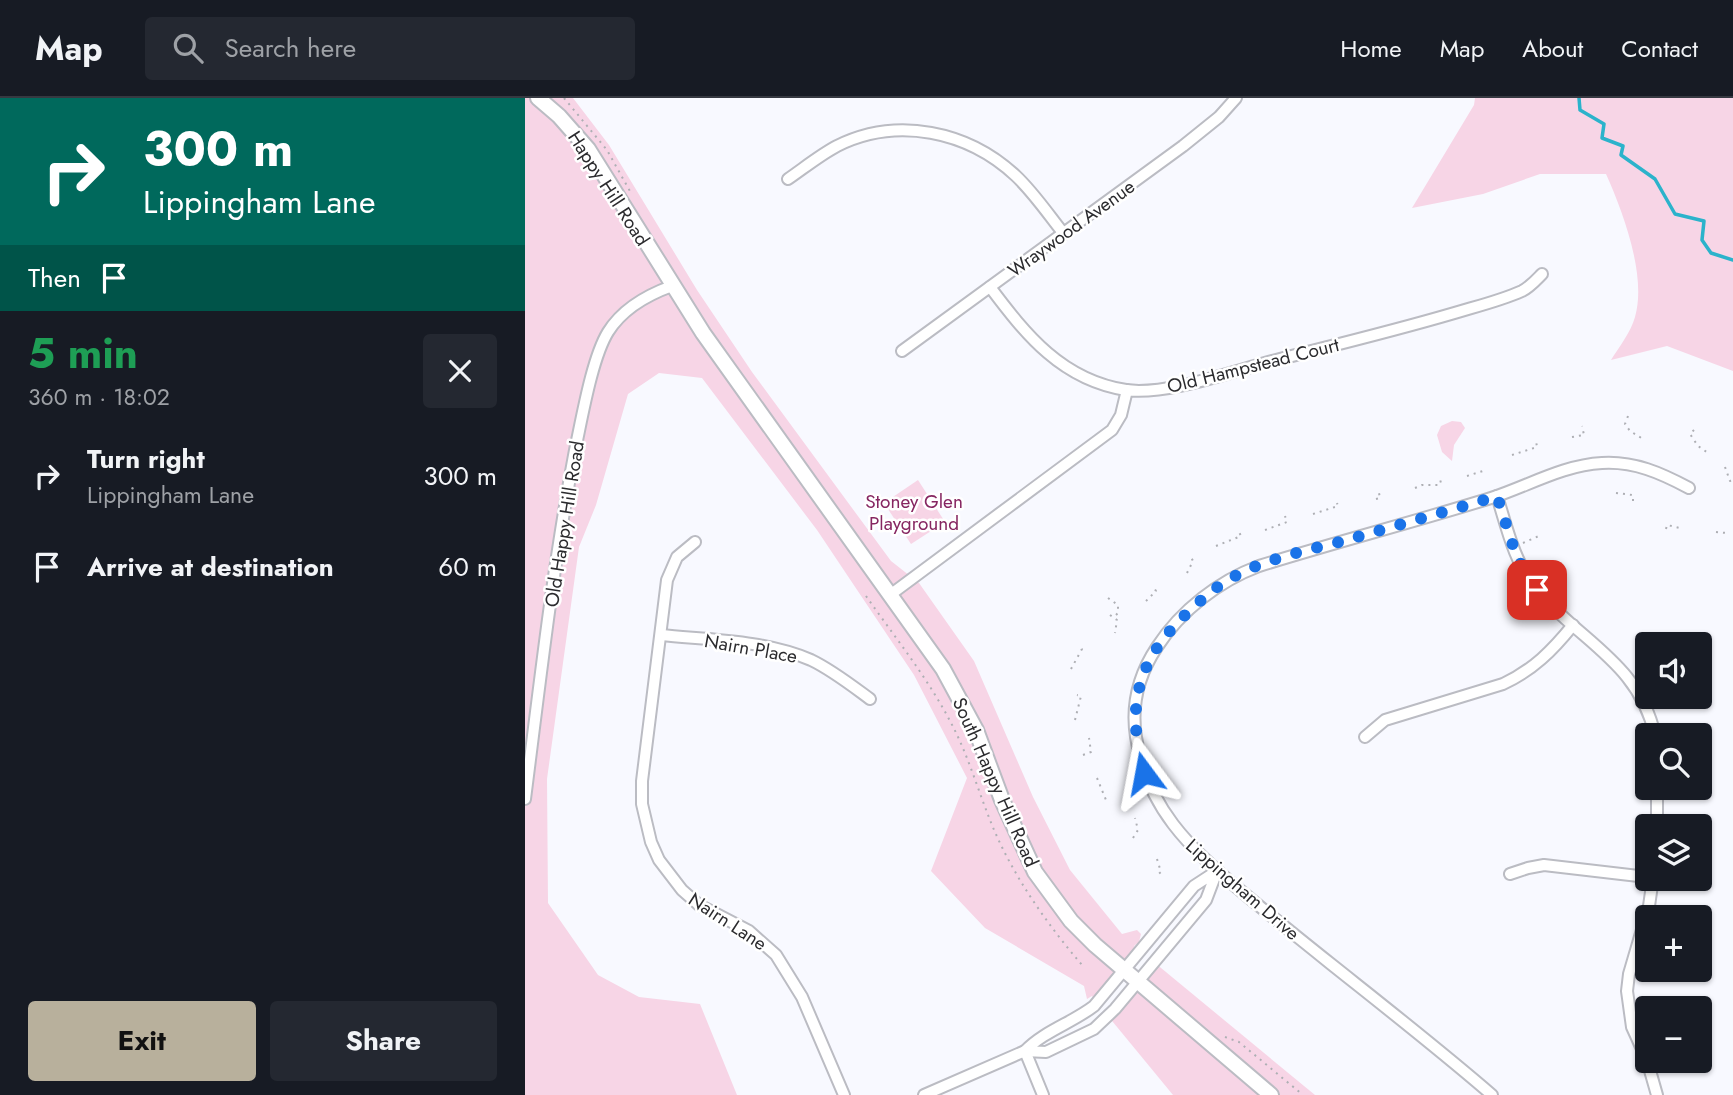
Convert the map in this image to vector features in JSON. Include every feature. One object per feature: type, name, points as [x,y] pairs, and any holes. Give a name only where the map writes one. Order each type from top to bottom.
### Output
[{"type":"street","name":"Happy Hill Road","points":[[538,98],[559,116],[588,149],[672,286]]},
{"type":"street","name":"Wraywood Avenue","points":[[902,351],[1183,146],[1219,117],[1236,98]]},
{"type":"street","points":[[788,179],[828,151],[856,138],[896,130],[939,134],[965,142],[996,160],[1031,191],[1063,234]]},
{"type":"street","name":"Old Hampstead Court","points":[[990,287],[1018,325],[1050,356],[1096,382],[1127,390],[1148,390],[1421,323],[1522,290],[1542,274]]},
{"type":"street","name":"South Happy Hill Road","points":[[672,286],[771,430],[943,669],[977,730],[1002,800],[1035,872],[1070,921],[1124,971],[1272,1095]]},
{"type":"street","name":"Old Happy Hill Road","points":[[525,799],[545,638],[568,489],[601,346],[608,332],[627,310],[648,296],[672,286]]},
{"type":"street","points":[[890,595],[1112,430],[1121,415],[1127,390]]},
{"type":"street","name":"Lippingham Drive","points":[[1492,1095],[1199,855],[1166,816],[1153,794],[1138,752],[1135,711],[1137,690],[1143,672],[1163,638],[1209,593],[1240,573],[1315,548],[1497,496],[1564,470],[1603,463],[1640,467],[1660,473],[1689,488]]},
{"type":"street","points":[[1497,496],[1513,548],[1526,575],[1537,590],[1612,659],[1633,683],[1652,723]]},
{"type":"street","name":"Nairn Lane","points":[[695,542],[684,550],[671,568],[667,580],[642,781],[642,804],[651,842],[659,860],[682,890],[699,905],[749,931],[776,955],[803,997],[844,1095]]},
{"type":"street","points":[[1365,737],[1385,720],[1503,684],[1520,676],[1550,654],[1573,625]]},
{"type":"street","name":"Nairn Place","points":[[661,635],[784,651],[820,665],[870,699]]},
{"type":"street","points":[[1510,874],[1528,867],[1544,865],[1635,876]]},
{"type":"street","points":[[924,1095],[1025,1051],[1035,1040],[1079,1018],[1094,1006],[1194,886],[1217,871]]},
{"type":"street","points":[[1025,1051],[1045,1052],[1094,1029],[1138,983],[1206,900],[1217,871]]},
{"type":"street","points":[[1635,1034],[1628,1008],[1627,991],[1651,891]]},
{"type":"street","points":[[1025,1051],[1043,1095]]},
{"type":"street","points":[[1651,1073],[1657,1095]]},
{"type":"path","points":[[1628,416],[1625,424],[1630,431],[1643,439]]},
{"type":"path","points":[[1572,437],[1584,435],[1582,426]]},
{"type":"path","points":[[1694,430],[1692,439],[1708,453]]},
{"type":"path","points":[[1512,455],[1537,447],[1536,441]]},
{"type":"path","points":[[1467,476],[1483,471],[1483,467]]},
{"type":"path","points":[[1725,467],[1730,481],[1733,480]]},
{"type":"path","points":[[1415,488],[1439,485],[1439,476]]},
{"type":"path","points":[[1376,499],[1380,498],[1381,490]]},
{"type":"path","points":[[1616,493],[1633,495],[1633,501]]},
{"type":"path","points":[[1313,514],[1338,506],[1337,503]]},
{"type":"path","points":[[1265,530],[1287,522],[1285,516]]},
{"type":"path","points":[[1666,529],[1667,525],[1680,528]]},
{"type":"path","points":[[1216,546],[1241,536],[1238,530]]},
{"type":"path","points":[[1716,532],[1727,533]]},
{"type":"path","points":[[1513,548],[1541,535]]},
{"type":"path","points":[[1187,573],[1193,562],[1191,557]]},
{"type":"path","points":[[1146,601],[1156,591],[1153,586]]},
{"type":"path","points":[[866,596],[950,719],[993,827],[1013,868],[1056,934],[1082,965]]},
{"type":"path","points":[[1108,598],[1118,605],[1115,633]]},
{"type":"path","points":[[1110,615],[1115,616]]},
{"type":"path","points":[[1071,669],[1083,649],[1080,647]]},
{"type":"path","points":[[1075,720],[1081,696],[1077,695]]},
{"type":"path","points":[[1083,755],[1091,752],[1089,738]]},
{"type":"path","points":[[1097,778],[1106,800],[1104,801]]},
{"type":"path","points":[[1133,838],[1138,830],[1135,818]]},
{"type":"path","points":[[1157,859],[1162,868],[1157,875]]},
{"type":"path","points":[[1217,1035],[1239,1042],[1303,1095]]},
{"type":"green space","points":[[525,98],[573,98],[609,145],[697,290],[752,372],[891,561],[919,583],[974,661],[1033,797],[1070,870],[1122,934],[1137,930],[1141,934],[1139,942],[1134,946],[1139,952],[1097,1002],[1092,996],[1087,999],[1084,986],[985,928],[931,871],[967,778],[914,675],[817,530],[702,378],[659,373],[628,394],[596,505],[579,547],[547,779],[548,903],[598,975],[639,997],[700,1004],[737,1095],[525,1095]]},
{"type":"green space","points":[[1475,98],[1733,98],[1733,371],[1667,346],[1611,360],[1633,323],[1638,301],[1638,283],[1626,225],[1606,174],[1540,174],[1483,194],[1412,208],[1474,105]]},
{"type":"green space","points":[[1452,421],[1461,422],[1465,428],[1454,445],[1452,461],[1442,452],[1437,435],[1441,426]]},
{"type":"green space","name":"Stoney Glen Playground","points":[[918,480],[945,522],[911,544],[884,503]]},
{"type":"green space","points":[[1155,963],[1315,1095],[1173,1095],[1108,1016]]},
{"type":"waterway","points":[[1579,98],[1580,110],[1604,124],[1602,138],[1623,146],[1621,155],[1655,179],[1675,214],[1704,221],[1702,240],[1711,253],[1733,260]]},
{"type":"route","points":[[1144,773],[1135,730],[1137,690],[1143,672],[1171,628],[1209,593],[1240,573],[1315,548],[1497,496],[1512,547],[1537,590]]}]
